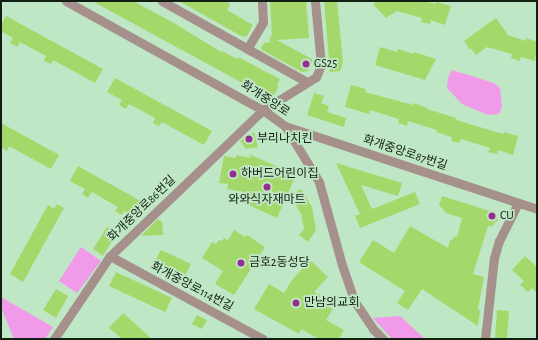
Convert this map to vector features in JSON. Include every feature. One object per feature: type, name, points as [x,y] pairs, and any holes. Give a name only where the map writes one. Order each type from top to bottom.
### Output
[{"type":"street","name":"화개중앙로","points":[[66,1],[263,110],[285,126],[318,182],[342,265],[356,302],[373,329],[383,339]]},
{"type":"street","points":[[162,1],[307,82]]},
{"type":"street","points":[[247,49],[263,22],[262,1]]},
{"type":"street","name":"화개중앙로86번길","points":[[54,339],[110,256],[263,110],[316,77],[321,65],[315,1]]},
{"type":"street","name":"화개중앙로87번길","points":[[285,126],[537,209]]},
{"type":"street","points":[[485,339],[494,258],[499,242],[518,203]]},
{"type":"street","name":"화개중앙로114번길","points":[[110,256],[263,339]]},
{"type":"shaded area","points":[[452,70],[494,83],[500,88],[502,107],[499,114],[488,115],[462,104],[447,88],[448,78]]},
{"type":"shaded area","points":[[81,247],[101,261],[77,293],[59,281]]},
{"type":"shaded area","points":[[1,297],[53,327],[45,339],[14,339],[1,307]]},
{"type":"shaded area","points":[[400,316],[425,339],[392,339],[373,318]]},
{"type":"building","points":[[92,1],[133,1],[174,23],[221,52],[222,51],[237,59],[238,57],[280,79],[277,85],[279,86],[274,95],[268,96],[259,92]]},
{"type":"building","points":[[179,1],[225,1],[230,4],[227,10],[253,25],[247,36],[243,37]]},
{"type":"building","points":[[270,1],[306,1],[309,38],[277,40],[312,59],[312,63],[308,71],[302,72],[262,50],[261,47],[264,43],[270,42],[270,36],[272,37]]},
{"type":"building","points":[[324,1],[337,1],[343,62],[340,71],[330,72]]},
{"type":"building","points":[[378,1],[424,1],[435,4],[436,2],[451,6],[445,25],[431,20],[430,24],[421,22],[422,18],[397,11],[386,18],[373,4]]},
{"type":"building","points":[[6,16],[103,69],[95,83],[53,60],[51,64],[44,61],[46,56],[20,42],[17,47],[10,43],[13,38],[1,31],[1,25]]},
{"type":"building","points":[[496,18],[508,35],[526,41],[526,38],[537,42],[535,61],[521,57],[520,61],[511,58],[512,54],[487,47],[476,55],[471,48],[470,50],[464,41]]},
{"type":"building","points":[[380,47],[397,52],[398,49],[413,54],[414,52],[436,59],[425,80],[375,65]]},
{"type":"building","points":[[115,78],[212,131],[204,145],[162,122],[159,126],[153,123],[155,118],[129,104],[126,109],[119,105],[122,100],[107,92]]},
{"type":"building","points":[[351,85],[366,89],[365,92],[428,108],[427,109],[456,118],[456,120],[503,134],[504,132],[518,136],[513,155],[498,150],[497,154],[488,152],[490,148],[461,139],[459,143],[451,141],[452,137],[436,132],[437,130],[408,121],[407,126],[398,123],[399,119],[370,110],[369,114],[345,107]]},
{"type":"building","points":[[314,93],[324,96],[321,103],[329,106],[327,112],[346,118],[344,127],[307,115]]},
{"type":"building","points":[[1,123],[59,155],[51,169],[9,146],[7,151],[1,147]]},
{"type":"building","points":[[254,132],[258,147],[246,149],[240,141]]},
{"type":"building","points":[[249,154],[296,175],[277,218],[240,201],[244,192],[227,189],[228,184],[219,183],[224,156],[236,158],[236,155],[251,158]]},
{"type":"building","points":[[336,163],[402,183],[398,196],[361,185],[372,209],[415,192],[420,204],[360,228],[355,216],[360,214]]},
{"type":"building","points":[[78,166],[144,203],[136,217],[124,211],[122,215],[115,211],[118,207],[92,192],[88,198],[82,194],[85,189],[70,181]]},
{"type":"building","points":[[301,189],[312,207],[316,230],[308,242],[299,235],[304,229],[301,214],[290,195]]},
{"type":"building","points":[[442,196],[496,213],[498,220],[491,227],[488,226],[473,274],[484,277],[478,309],[480,311],[478,326],[422,289],[408,310],[397,303],[405,291],[359,262],[373,240],[394,253],[410,226],[448,248],[450,240],[452,240],[454,236],[457,237],[462,218],[446,213],[439,205]]},
{"type":"building","points":[[57,204],[64,208],[23,282],[10,274],[48,205],[54,209]]},
{"type":"building","points":[[158,219],[162,222],[163,235],[141,236]]},
{"type":"building","points":[[107,227],[117,233],[103,256],[93,249]]},
{"type":"building","points":[[234,230],[245,237],[247,235],[265,247],[234,295],[215,284],[223,271],[202,258],[212,242],[216,244],[219,240],[222,241],[224,238],[228,240]]},
{"type":"building","points":[[161,250],[191,264],[183,280],[153,265]]},
{"type":"building","points":[[525,256],[537,267],[537,293],[532,288],[528,292],[520,285],[524,281],[512,270]]},
{"type":"building","points":[[310,260],[328,277],[314,292],[321,295],[318,301],[333,309],[326,320],[344,330],[339,339],[319,339],[301,329],[299,334],[254,309],[269,284],[284,293],[292,280]]},
{"type":"building","points":[[116,272],[172,298],[165,312],[109,286]]},
{"type":"building","points":[[56,289],[68,296],[56,318],[43,310]]},
{"type":"building","points":[[497,310],[509,311],[507,339],[495,338]]},
{"type":"building","points":[[123,313],[152,339],[122,339],[109,328]]},
{"type":"building","points":[[197,315],[207,320],[202,329],[192,324]]},
{"type":"place","name":"GS25","points":[[306,64]]},
{"type":"place","name":"부리나치킨","points":[[249,139]]},
{"type":"place","name":"하버드어린이집","points":[[233,174]]},
{"type":"place","name":"와와식자재마트","points":[[267,187]]},
{"type":"place","name":"CU","points":[[492,216]]},
{"type":"place","name":"금호2동성당","points":[[241,263]]},
{"type":"place","name":"만남의교회","points":[[296,303]]}]
